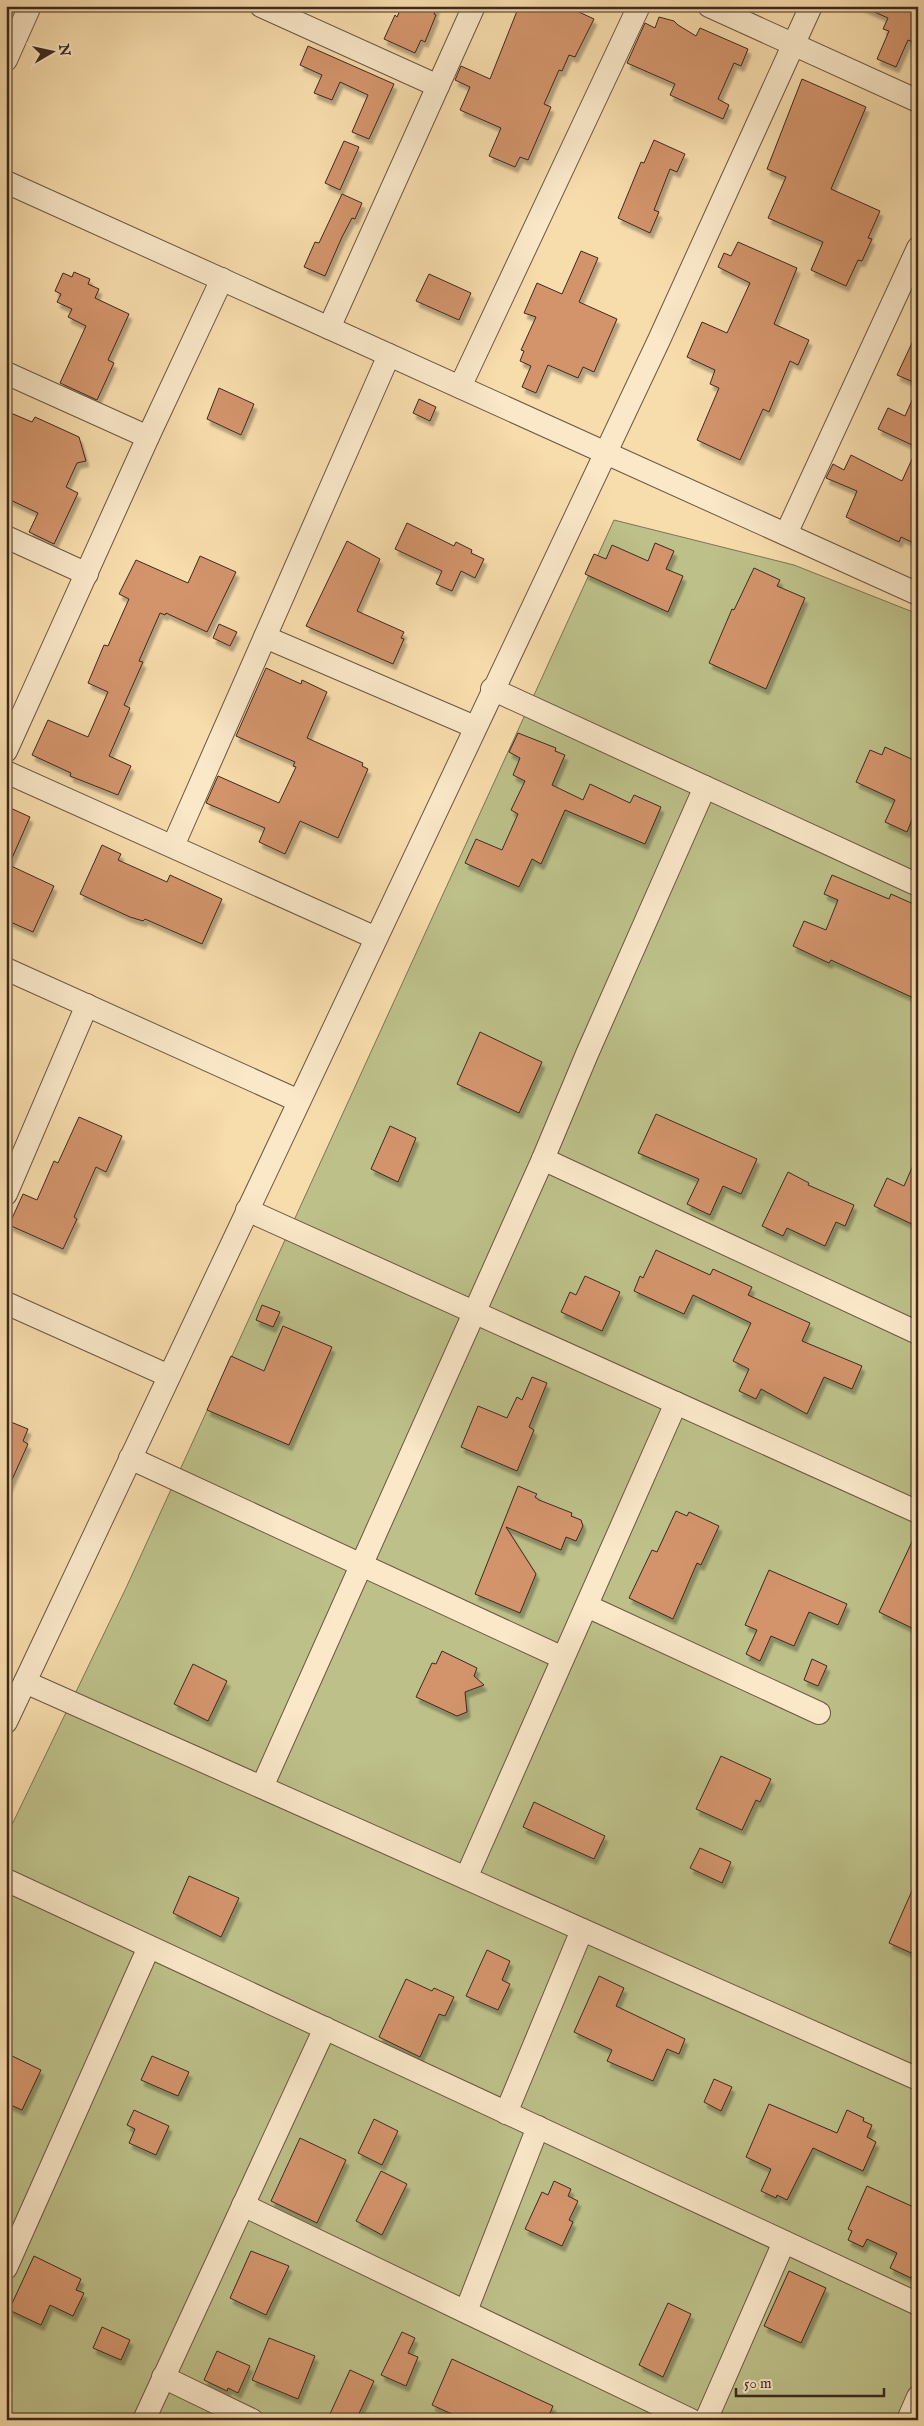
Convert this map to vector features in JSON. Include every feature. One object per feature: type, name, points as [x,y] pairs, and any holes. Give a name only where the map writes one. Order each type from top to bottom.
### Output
[{"type":"street","points":[[6,60],[30,6]]},
{"type":"street","points":[[261,6],[438,86]]},
{"type":"street","points":[[329,328],[474,6]]},
{"type":"street","points":[[460,387],[638,6]]},
{"type":"street","points":[[709,6],[918,101]]},
{"type":"street","points":[[6,1722],[492,689],[679,297],[811,6]]},
{"type":"street","points":[[6,182],[918,594]]},
{"type":"street","points":[[786,534],[918,248]]},
{"type":"street","points":[[8,741],[222,279]]},
{"type":"street","points":[[173,846],[388,355]]},
{"type":"street","points":[[6,373],[148,437]]},
{"type":"street","points":[[6,536],[87,574]]},
{"type":"street","points":[[265,637],[475,727]]},
{"type":"street","points":[[492,689],[918,885]]},
{"type":"street","points":[[6,772],[376,938]]},
{"type":"street","points":[[262,1787],[543,1159],[587,1054],[705,787]]},
{"type":"street","points":[[6,969],[299,1101]]},
{"type":"street","points":[[6,1194],[87,1005]]},
{"type":"street","points":[[543,1159],[918,1333]]},
{"type":"street","points":[[247,1210],[918,1512]]},
{"type":"street","points":[[6,1303],[169,1376]]},
{"type":"street","points":[[466,1878],[676,1403]]},
{"type":"street","points":[[130,1458],[564,1658]]},
{"type":"street","points":[[587,1606],[819,1713]]},
{"type":"street","points":[[25,1682],[918,2079]]},
{"type":"street","points":[[6,1880],[918,2304]]},
{"type":"street","points":[[506,2112],[582,1930]]},
{"type":"street","points":[[6,2268],[149,1947]]},
{"type":"street","points":[[144,2420],[325,2028]]},
{"type":"street","points":[[466,2312],[538,2128]]},
{"type":"street","points":[[244,2205],[691,2420]]},
{"type":"street","points":[[706,2420],[784,2242]]},
{"type":"street","points":[[163,2378],[252,2420]]},
{"type":"street","points":[[908,2420],[918,2397]]},
{"type":"green space","points":[[614,520],[794,565],[918,614],[918,2420],[6,2420],[6,1837],[126,1588]]},
{"type":"building","points":[[402,6],[437,6],[434,14],[436,15],[425,42],[421,40],[415,53],[384,39],[395,15],[397,17]]},
{"type":"building","points":[[519,6],[537,11],[539,6],[566,6],[594,19],[575,57],[569,55],[562,71],[559,70],[544,104],[551,107],[528,160],[520,157],[515,167],[489,156],[501,128],[460,110],[470,87],[455,80],[461,66],[490,79]]},
{"type":"building","points":[[861,6],[918,6],[918,44],[908,40],[896,67],[877,59],[889,31],[883,29],[888,18]]},
{"type":"building","points":[[659,17],[674,21],[696,36],[700,28],[748,49],[741,66],[734,63],[718,99],[729,105],[723,119],[670,95],[675,84],[627,63],[645,23],[655,28]]},
{"type":"building","points":[[308,46],[394,84],[369,139],[352,132],[368,95],[340,82],[332,100],[314,93],[322,75],[300,65]]},
{"type":"building","points":[[802,79],[866,107],[831,189],[880,211],[868,238],[872,239],[862,261],[858,260],[846,286],[811,270],[823,242],[768,218],[786,177],[767,169]]},
{"type":"building","points":[[654,140],[685,154],[677,172],[670,169],[654,210],[659,212],[650,233],[618,218],[641,162],[644,163]]},
{"type":"building","points":[[344,141],[359,147],[340,190],[325,183]]},
{"type":"building","points":[[342,194],[362,203],[355,219],[352,218],[342,237],[325,276],[304,267],[315,242],[319,243]]},
{"type":"building","points":[[738,242],[797,268],[774,324],[809,340],[798,365],[790,361],[769,412],[763,409],[740,460],[697,440],[719,388],[710,384],[715,370],[687,357],[702,322],[727,333],[750,283],[718,267],[724,253],[731,256]]},
{"type":"building","points":[[581,251],[598,258],[579,302],[617,319],[594,372],[583,367],[578,378],[548,365],[536,393],[522,387],[531,366],[520,361],[524,351],[521,350],[536,317],[524,313],[537,283],[562,294]]},
{"type":"building","points":[[74,272],[90,279],[88,284],[99,289],[95,298],[129,314],[108,360],[114,363],[97,400],[60,383],[86,326],[68,317],[72,309],[57,302],[61,294],[55,291],[63,273],[72,277]]},
{"type":"building","points":[[429,274],[471,293],[459,320],[416,301]]},
{"type":"building","points":[[918,330],[918,384],[897,375]]},
{"type":"building","points":[[918,387],[918,433],[912,445],[878,429],[888,408],[905,416]]},
{"type":"building","points":[[219,388],[254,404],[241,435],[207,419]]},
{"type":"building","points":[[419,399],[436,407],[430,421],[413,413]]},
{"type":"building","points":[[6,411],[32,422],[35,417],[79,437],[86,461],[77,463],[66,487],[78,493],[54,544],[29,532],[38,513],[6,498]]},
{"type":"building","points":[[918,446],[918,545],[901,537],[899,542],[846,517],[857,491],[826,478],[833,464],[844,470],[851,455],[902,481]]},
{"type":"building","points":[[407,523],[454,546],[456,542],[472,550],[471,553],[484,559],[475,578],[461,571],[452,591],[436,584],[442,571],[395,549]]},
{"type":"building","points":[[347,541],[380,559],[357,611],[404,632],[401,638],[404,639],[393,664],[306,626]]},
{"type":"building","points":[[655,543],[674,551],[666,569],[683,576],[668,612],[585,574],[594,554],[606,559],[612,545],[648,561]]},
{"type":"building","points":[[200,556],[236,572],[207,632],[166,613],[165,615],[160,613],[139,661],[143,662],[124,705],[130,708],[109,756],[131,766],[118,795],[70,776],[71,773],[32,755],[48,720],[88,737],[108,692],[88,683],[104,645],[108,646],[129,599],[119,594],[136,560],[188,583]]},
{"type":"building","points":[[754,568],[780,580],[777,586],[805,598],[766,689],[709,663],[732,609],[734,610]]},
{"type":"building","points":[[219,624],[237,632],[230,646],[213,638]]},
{"type":"building","points":[[266,668],[301,684],[302,680],[327,692],[307,738],[363,763],[362,766],[368,769],[338,838],[300,821],[285,854],[259,842],[265,828],[206,803],[218,776],[279,803],[296,767],[293,766],[295,762],[236,736]]},
{"type":"building","points":[[518,733],[556,748],[555,751],[565,755],[552,785],[583,800],[590,784],[630,803],[634,795],[661,807],[645,844],[565,810],[541,864],[532,859],[519,887],[465,863],[476,839],[502,850],[518,814],[511,810],[525,781],[513,775],[520,758],[509,752]]},
{"type":"building","points":[[885,747],[918,762],[918,819],[913,817],[907,832],[885,822],[895,800],[856,782],[870,750],[882,755]]},
{"type":"building","points":[[6,806],[30,817],[9,865],[54,886],[33,932],[6,920]]},
{"type":"building","points":[[102,845],[121,854],[118,860],[167,882],[170,875],[222,899],[202,944],[145,919],[143,921],[130,917],[80,894]]},
{"type":"building","points":[[832,875],[889,899],[891,894],[918,906],[918,1000],[831,960],[829,963],[793,946],[804,921],[826,930],[838,900],[824,894]]},
{"type":"building","points":[[480,1032],[542,1062],[519,1113],[457,1084]]},
{"type":"building","points":[[656,1114],[757,1159],[741,1194],[723,1186],[710,1215],[687,1204],[699,1179],[638,1153]]},
{"type":"building","points":[[79,1117],[122,1136],[106,1172],[96,1167],[74,1217],[77,1219],[63,1249],[9,1225],[23,1194],[37,1200],[54,1161],[58,1163]]},
{"type":"building","points":[[390,1126],[416,1138],[398,1182],[371,1169]]},
{"type":"building","points":[[918,1154],[918,1227],[874,1206],[887,1178],[904,1186]]},
{"type":"building","points":[[788,1172],[809,1183],[808,1185],[854,1205],[845,1226],[836,1222],[825,1246],[787,1228],[783,1236],[762,1226]]},
{"type":"building","points":[[656,1250],[710,1275],[713,1269],[752,1287],[748,1295],[810,1323],[802,1341],[862,1366],[852,1389],[824,1377],[807,1414],[761,1389],[756,1399],[739,1391],[749,1369],[733,1361],[751,1323],[693,1295],[684,1314],[634,1291],[640,1276],[643,1278]]},
{"type":"building","points":[[585,1276],[620,1292],[602,1331],[561,1312],[570,1292],[576,1295]]},
{"type":"building","points":[[262,1305],[280,1312],[273,1327],[256,1320]]},
{"type":"building","points":[[283,1326],[332,1347],[289,1445],[207,1410],[231,1356],[264,1371]]},
{"type":"building","points":[[532,1377],[547,1383],[529,1427],[534,1430],[517,1471],[461,1447],[478,1406],[507,1418],[517,1397],[522,1400]]},
{"type":"building","points":[[6,1420],[28,1429],[23,1441],[28,1444],[6,1493]]},
{"type":"building","points":[[518,1486],[537,1494],[535,1497],[539,1500],[572,1513],[571,1516],[581,1520],[583,1526],[576,1541],[566,1537],[561,1550],[506,1527],[536,1574],[520,1613],[475,1594]]},
{"type":"building","points":[[676,1511],[687,1516],[689,1512],[719,1526],[701,1565],[697,1563],[673,1619],[629,1598],[652,1550],[657,1552]]},
{"type":"building","points":[[918,1529],[918,1631],[879,1612]]},
{"type":"building","points":[[769,1570],[847,1604],[838,1625],[809,1612],[794,1646],[771,1636],[760,1661],[746,1654],[757,1630],[745,1625]]},
{"type":"building","points":[[442,1651],[477,1668],[474,1676],[484,1685],[465,1692],[467,1712],[457,1716],[416,1697],[432,1663],[436,1664]]},
{"type":"building","points":[[812,1659],[827,1666],[818,1686],[804,1680]]},
{"type":"building","points":[[193,1664],[227,1681],[208,1721],[174,1704]]},
{"type":"building","points":[[721,1756],[771,1779],[760,1802],[756,1800],[742,1830],[696,1809]]},
{"type":"building","points":[[534,1802],[605,1836],[594,1859],[523,1827]]},
{"type":"building","points":[[700,1848],[731,1862],[722,1883],[690,1868]]},
{"type":"building","points":[[189,1876],[239,1898],[221,1937],[173,1913]]},
{"type":"building","points":[[918,1877],[918,1956],[889,1943]]},
{"type":"building","points":[[487,1950],[510,1961],[502,1980],[510,1984],[498,2010],[466,1996]]},
{"type":"building","points":[[599,1976],[624,1988],[616,2006],[685,2039],[679,2054],[667,2049],[653,2081],[607,2061],[612,2050],[574,2032]]},
{"type":"building","points":[[406,1979],[432,1991],[434,1988],[454,1997],[445,2016],[439,2014],[420,2057],[379,2037]]},
{"type":"building","points":[[6,2053],[41,2070],[22,2110],[6,2103]]},
{"type":"building","points":[[152,2056],[189,2072],[178,2096],[141,2080]]},
{"type":"building","points":[[714,2079],[732,2087],[721,2111],[704,2102]]},
{"type":"building","points":[[769,2104],[837,2133],[847,2110],[864,2118],[863,2121],[872,2125],[867,2137],[876,2142],[863,2171],[813,2148],[787,2200],[777,2195],[776,2198],[761,2191],[771,2169],[746,2157]]},
{"type":"building","points":[[134,2110],[169,2126],[156,2155],[129,2143],[135,2129],[127,2125]]},
{"type":"building","points":[[374,2119],[398,2131],[382,2165],[358,2153]]},
{"type":"building","points":[[300,2138],[346,2160],[317,2223],[271,2201]]},
{"type":"building","points":[[381,2171],[407,2184],[382,2235],[356,2221]]},
{"type":"building","points":[[554,2181],[571,2189],[568,2196],[578,2201],[569,2220],[573,2222],[562,2246],[525,2229],[542,2192],[548,2195]]},
{"type":"building","points":[[867,2186],[918,2209],[918,2264],[911,2278],[890,2268],[897,2253],[867,2239],[863,2247],[848,2240],[852,2231],[848,2229]]},
{"type":"building","points":[[251,2251],[289,2266],[266,2315],[230,2298]]},
{"type":"building","points":[[34,2256],[81,2279],[76,2290],[84,2293],[73,2316],[50,2305],[41,2325],[9,2310]]},
{"type":"building","points":[[789,2271],[826,2288],[801,2343],[764,2326]]},
{"type":"building","points":[[668,2303],[691,2314],[663,2377],[639,2365]]},
{"type":"building","points":[[102,2327],[130,2340],[121,2360],[93,2348]]},
{"type":"building","points":[[402,2332],[415,2338],[408,2353],[418,2357],[406,2386],[381,2375]]},
{"type":"building","points":[[269,2338],[315,2356],[298,2399],[252,2380]]},
{"type":"building","points":[[217,2351],[250,2366],[238,2393],[228,2388],[227,2391],[204,2380]]},
{"type":"building","points":[[452,2359],[553,2406],[547,2420],[465,2420],[432,2405]]},
{"type":"building","points":[[350,2370],[374,2381],[356,2420],[342,2420],[330,2414]]}]
